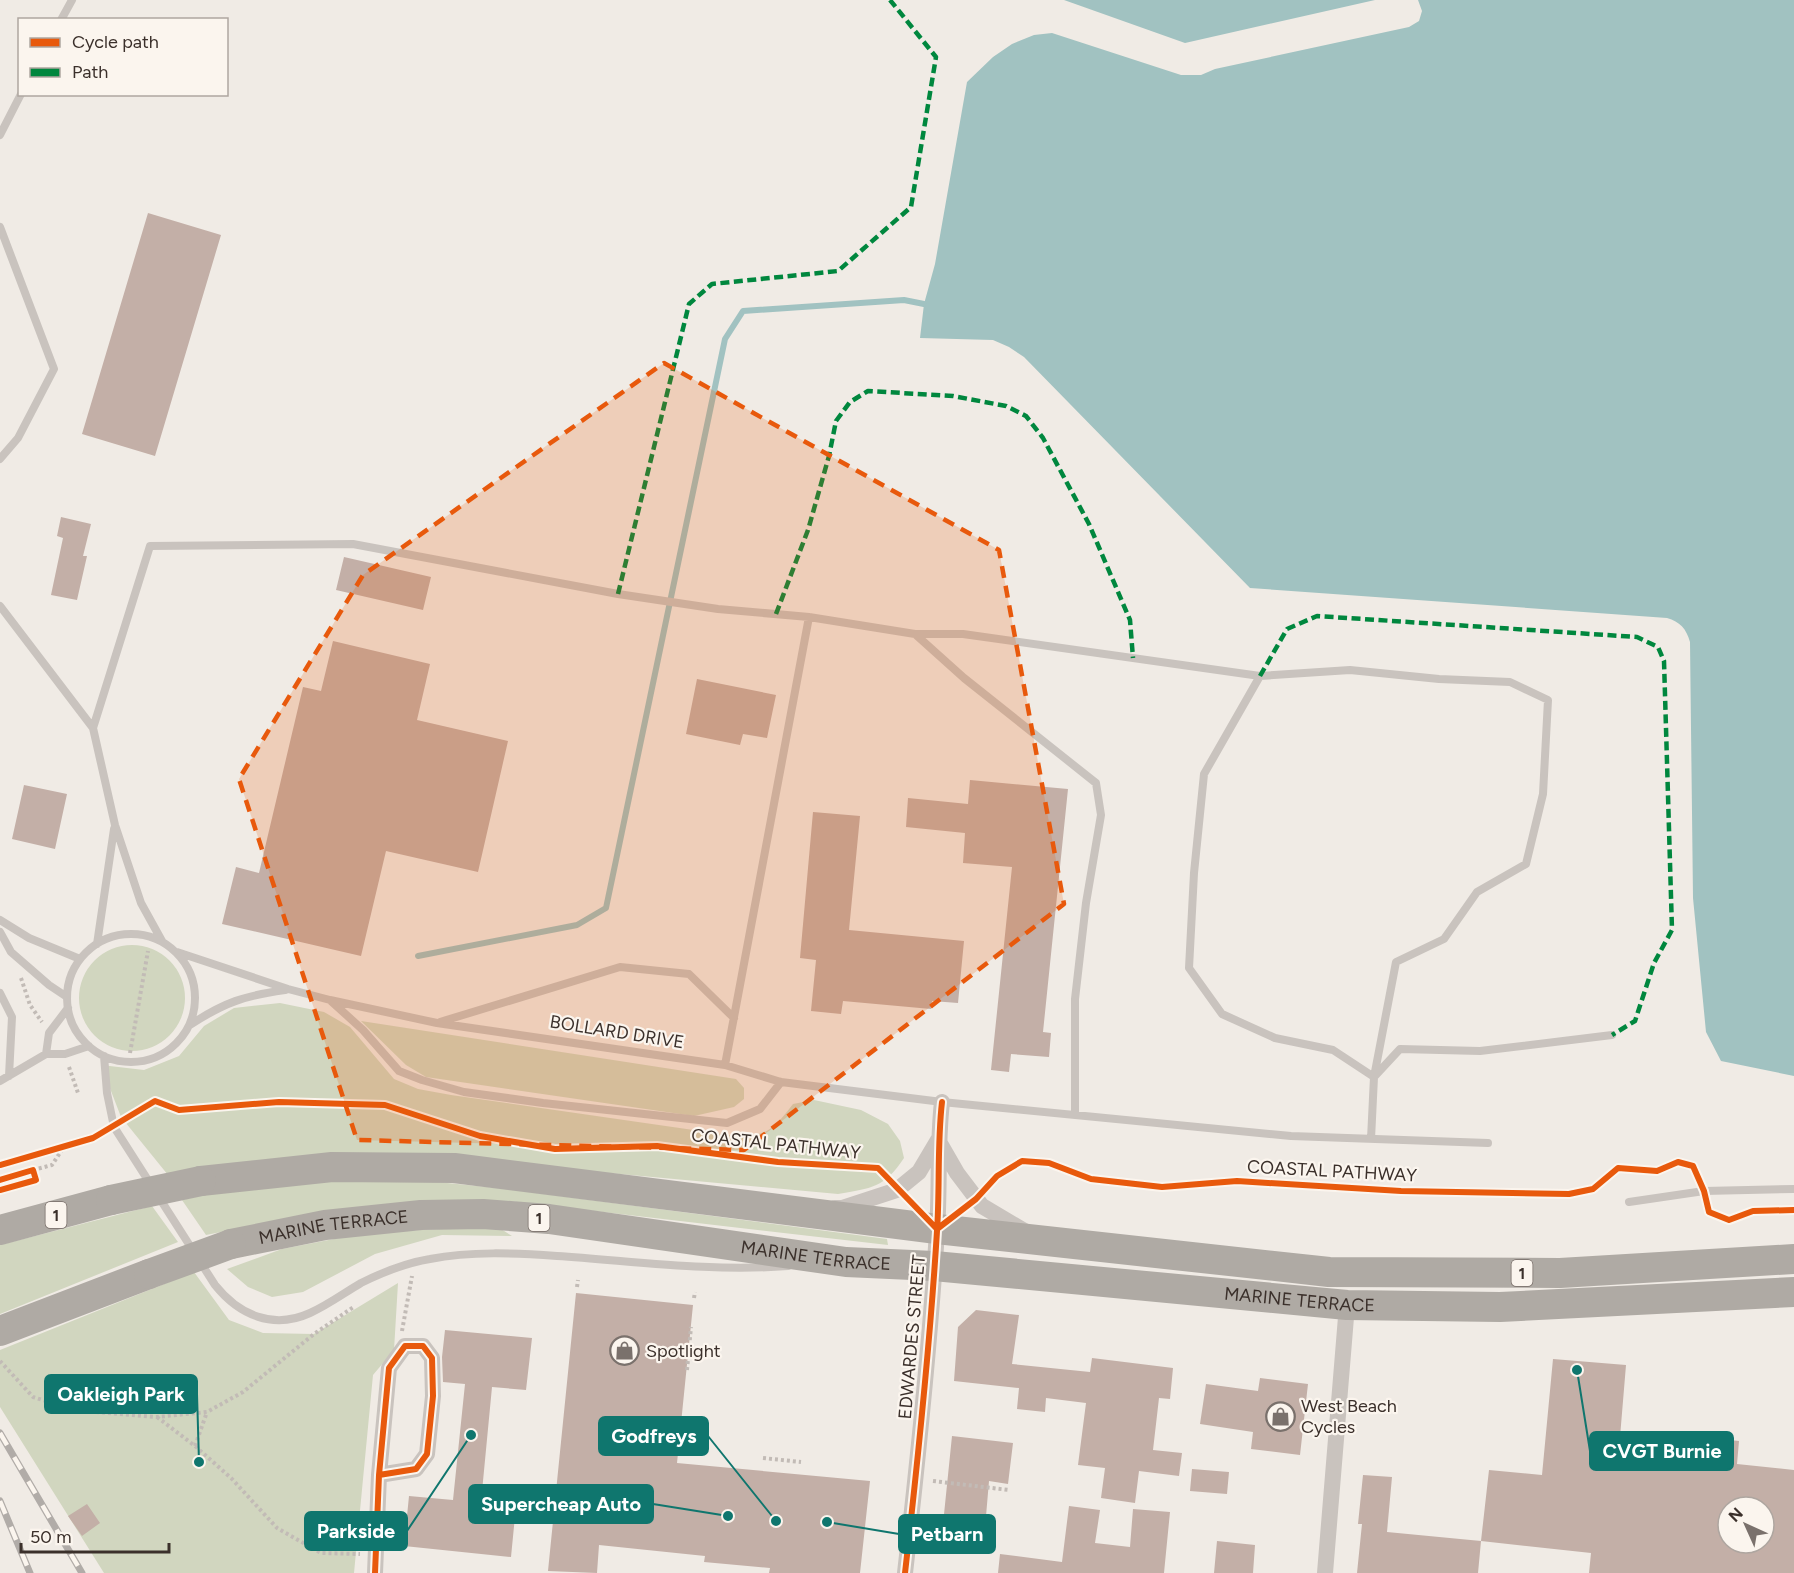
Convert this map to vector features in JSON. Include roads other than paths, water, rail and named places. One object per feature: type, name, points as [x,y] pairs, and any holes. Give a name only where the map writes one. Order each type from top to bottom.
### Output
[{"type":"highway","name":"MARINE TERRACE","points":[[0,1230],[111,1200],[201,1181],[332,1167],[454,1168],[937,1229],[1329,1272],[1560,1273],[1794,1259]]},
{"type":"highway","name":"MARINE TERRACE","points":[[0,1330],[231,1245],[325,1225],[420,1215],[483,1214],[549,1219],[846,1262],[934,1266],[1347,1305],[1511,1307],[1794,1292]]},
{"type":"street","name":"EDWARDES STREET","points":[[905,1573],[937,1229],[938,1139],[942,1102]]},
{"type":"street","points":[[792,1211],[842,1208],[897,1190],[919,1173],[938,1139]]},
{"type":"street","points":[[938,1139],[957,1173],[982,1206],[1041,1241]]},
{"type":"street","points":[[1325,1573],[1347,1305]]},
{"type":"street","points":[[375,1573],[379,1475],[389,1368],[405,1346],[423,1346],[432,1358],[432,1407],[427,1454],[416,1469],[379,1475]]},
{"type":"lane","points":[[62,18],[72,0]]},
{"type":"lane","points":[[0,135],[20,96]]},
{"type":"lane","points":[[0,227],[54,369],[18,438],[0,459]]},
{"type":"lane","points":[[93,728],[150,546],[353,544],[618,594],[718,609],[809,617],[915,634],[963,634],[1260,676],[1350,670],[1439,679],[1510,682],[1548,699],[1543,794],[1526,864],[1477,892],[1444,939],[1396,962],[1374,1077],[1371,1139]]},
{"type":"lane","points":[[0,606],[93,728],[115,825],[141,903],[162,941]]},
{"type":"lane","points":[[725,1065],[809,617]]},
{"type":"lane","points":[[915,634],[964,678],[1096,783],[1101,815],[1086,903],[1075,999],[1075,1115]]},
{"type":"lane","points":[[1260,676],[1204,774],[1194,873],[1189,968],[1222,1014],[1275,1038],[1333,1050],[1374,1077]]},
{"type":"lane","points":[[97,944],[115,825]]},
{"type":"lane","points":[[0,920],[29,938],[80,959]]},
{"type":"lane","points":[[0,932],[11,952],[67,998]]},
{"type":"lane","points":[[128,934],[145,935],[162,941],[177,952],[188,966],[194,983],[195,1005],[190,1025],[179,1041],[163,1054],[144,1061],[124,1062],[104,1056],[89,1046],[75,1029],[67,998],[70,977],[80,959],[97,944],[111,937],[128,934]]},
{"type":"lane","name":"BOLLARD DRIVE","points":[[177,952],[288,989],[436,1023],[725,1065],[781,1082],[942,1102],[1291,1136],[1488,1143]]},
{"type":"lane","points":[[436,1023],[620,967],[689,974],[734,1018]]},
{"type":"lane","name":"BOLLARD DRIVE","points":[[190,1025],[214,1009],[248,996],[288,989]]},
{"type":"lane","points":[[0,993],[12,1017],[9,1076]]},
{"type":"lane","points":[[330,1000],[363,1030],[399,1071],[464,1092],[727,1123],[760,1109],[781,1082]]},
{"type":"lane","points":[[46,1054],[49,1033],[68,1008]]},
{"type":"lane","points":[[1374,1077],[1400,1049],[1480,1051],[1612,1035]]},
{"type":"lane","points":[[0,1082],[46,1054],[65,1054],[89,1046]]},
{"type":"lane","points":[[104,1056],[107,1093],[114,1127],[215,1285],[242,1311],[261,1319],[292,1320],[320,1308],[378,1275],[415,1262],[463,1254],[518,1253],[709,1268],[779,1267],[846,1262]]},
{"type":"lane","points":[[1629,1202],[1704,1191],[1794,1189]]},
{"type":"water","points":[[1064,0],[1375,0],[1185,43]]},
{"type":"water","points":[[1418,0],[1794,0],[1794,1076],[1721,1061],[1706,1032],[1693,898],[1690,642],[1687,633],[1676,621],[1667,618],[1250,588],[1024,357],[993,340],[920,338],[924,304],[935,264],[967,82],[993,57],[1012,44],[1034,35],[1052,33],[1181,75],[1201,75],[1215,69],[1409,27],[1419,21],[1422,11]]},
{"type":"waterway","points":[[418,956],[577,925],[606,908],[725,339],[743,311],[904,300],[924,304]]},
{"type":"railway","points":[[0,1433],[82,1573]]},
{"type":"railway","points":[[0,1501],[30,1573]]},
{"type":"place","name":"Spotlight","points":[[625,1351]]},
{"type":"place","name":"CVGT Burnie","points":[[1577,1370]]},
{"type":"place","name":"West Beach Cycles","points":[[1280,1416]]},
{"type":"place","name":"Parkside","points":[[471,1435]]},
{"type":"place","name":"Oakleigh Park","points":[[199,1462]]},
{"type":"place","name":"Supercheap Auto","points":[[728,1516]]},
{"type":"place","name":"Godfreys","points":[[776,1521]]},
{"type":"place","name":"Petbarn","points":[[827,1522]]}]
